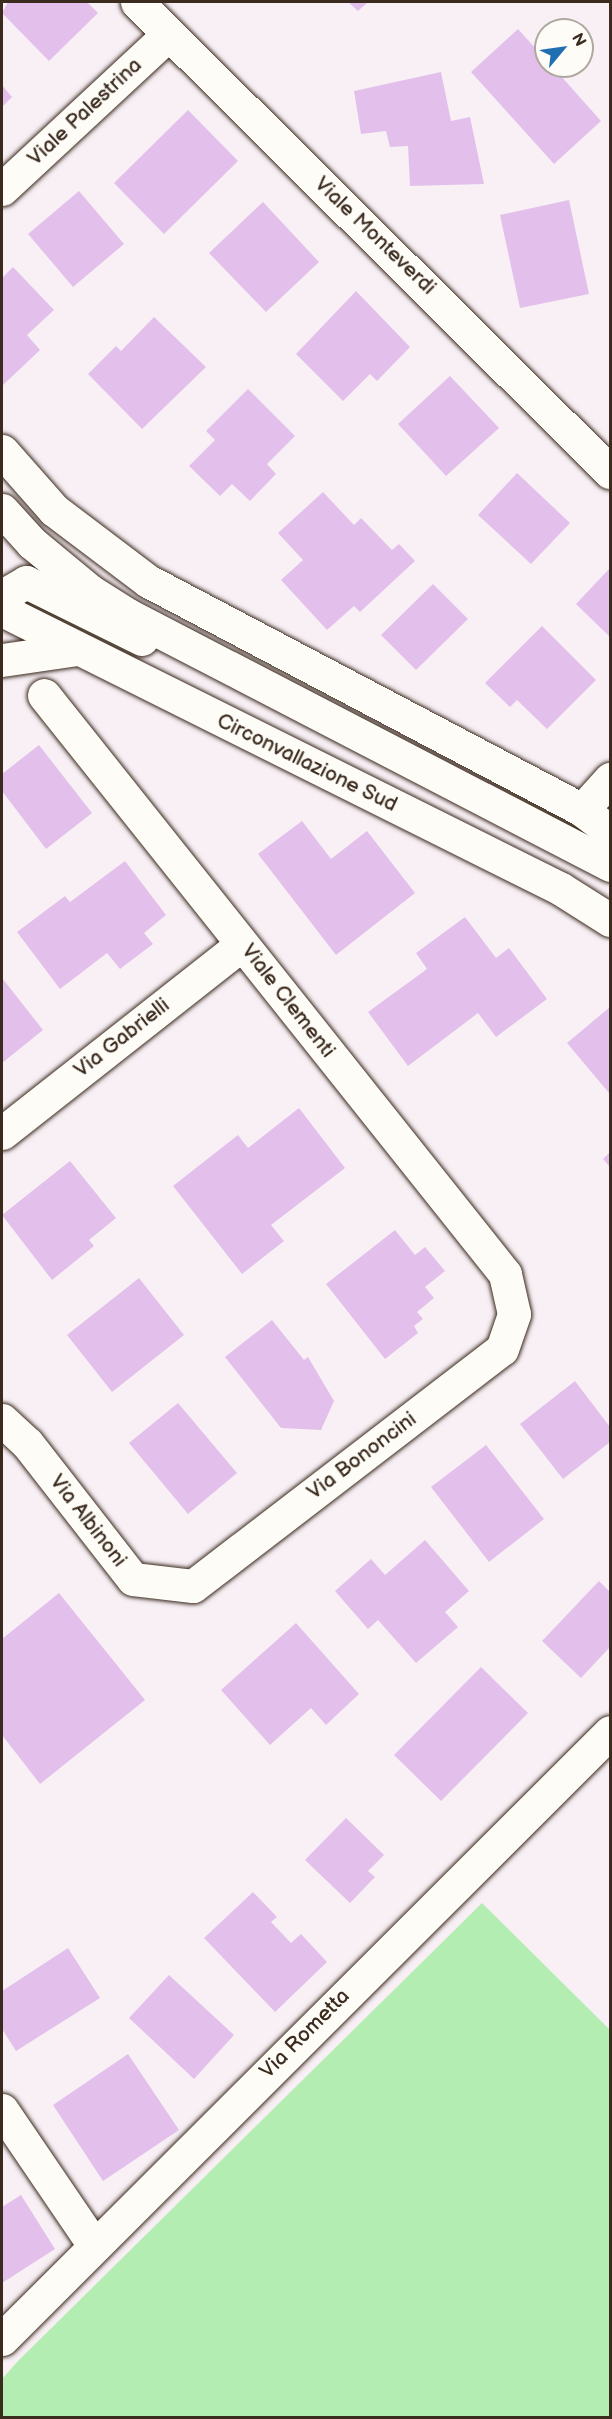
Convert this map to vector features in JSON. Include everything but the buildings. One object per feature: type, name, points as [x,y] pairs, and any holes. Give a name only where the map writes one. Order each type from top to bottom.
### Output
[{"type":"street","name":"Viale Monteverdi","points":[[137,2],[168,35],[461,320],[610,472]]},
{"type":"street","name":"Viale Palestrina","points":[[2,189],[168,35]]},
{"type":"street","points":[[2,451],[54,510],[148,581],[582,810],[610,831]]},
{"type":"street","points":[[2,510],[32,543],[90,591],[197,651],[610,865]]},
{"type":"street","points":[[2,596],[26,582],[181,659],[197,651]]},
{"type":"street","name":"Circonvallazione Sud","points":[[2,610],[561,889],[610,920]]},
{"type":"street","points":[[2,660],[77,649]]},
{"type":"street","name":"Viale Clementi","points":[[44,695],[505,1274],[514,1314]]},
{"type":"street","points":[[582,810],[610,779]]},
{"type":"street","name":"Via Gabrielli","points":[[2,1133],[242,944]]},
{"type":"street","name":"Via Bononcini","points":[[193,1586],[502,1349],[514,1314]]},
{"type":"street","name":"Via Albinoni","points":[[2,1420],[27,1443],[133,1579],[193,1586]]},
{"type":"street","name":"Via Rometta","points":[[2,2339],[93,2244],[610,1732]]},
{"type":"street","points":[[2,2110],[93,2244]]},
{"type":"green space","points":[[482,1903],[610,2030],[610,2417],[2,2417],[2,2379],[18,2361]]}]
